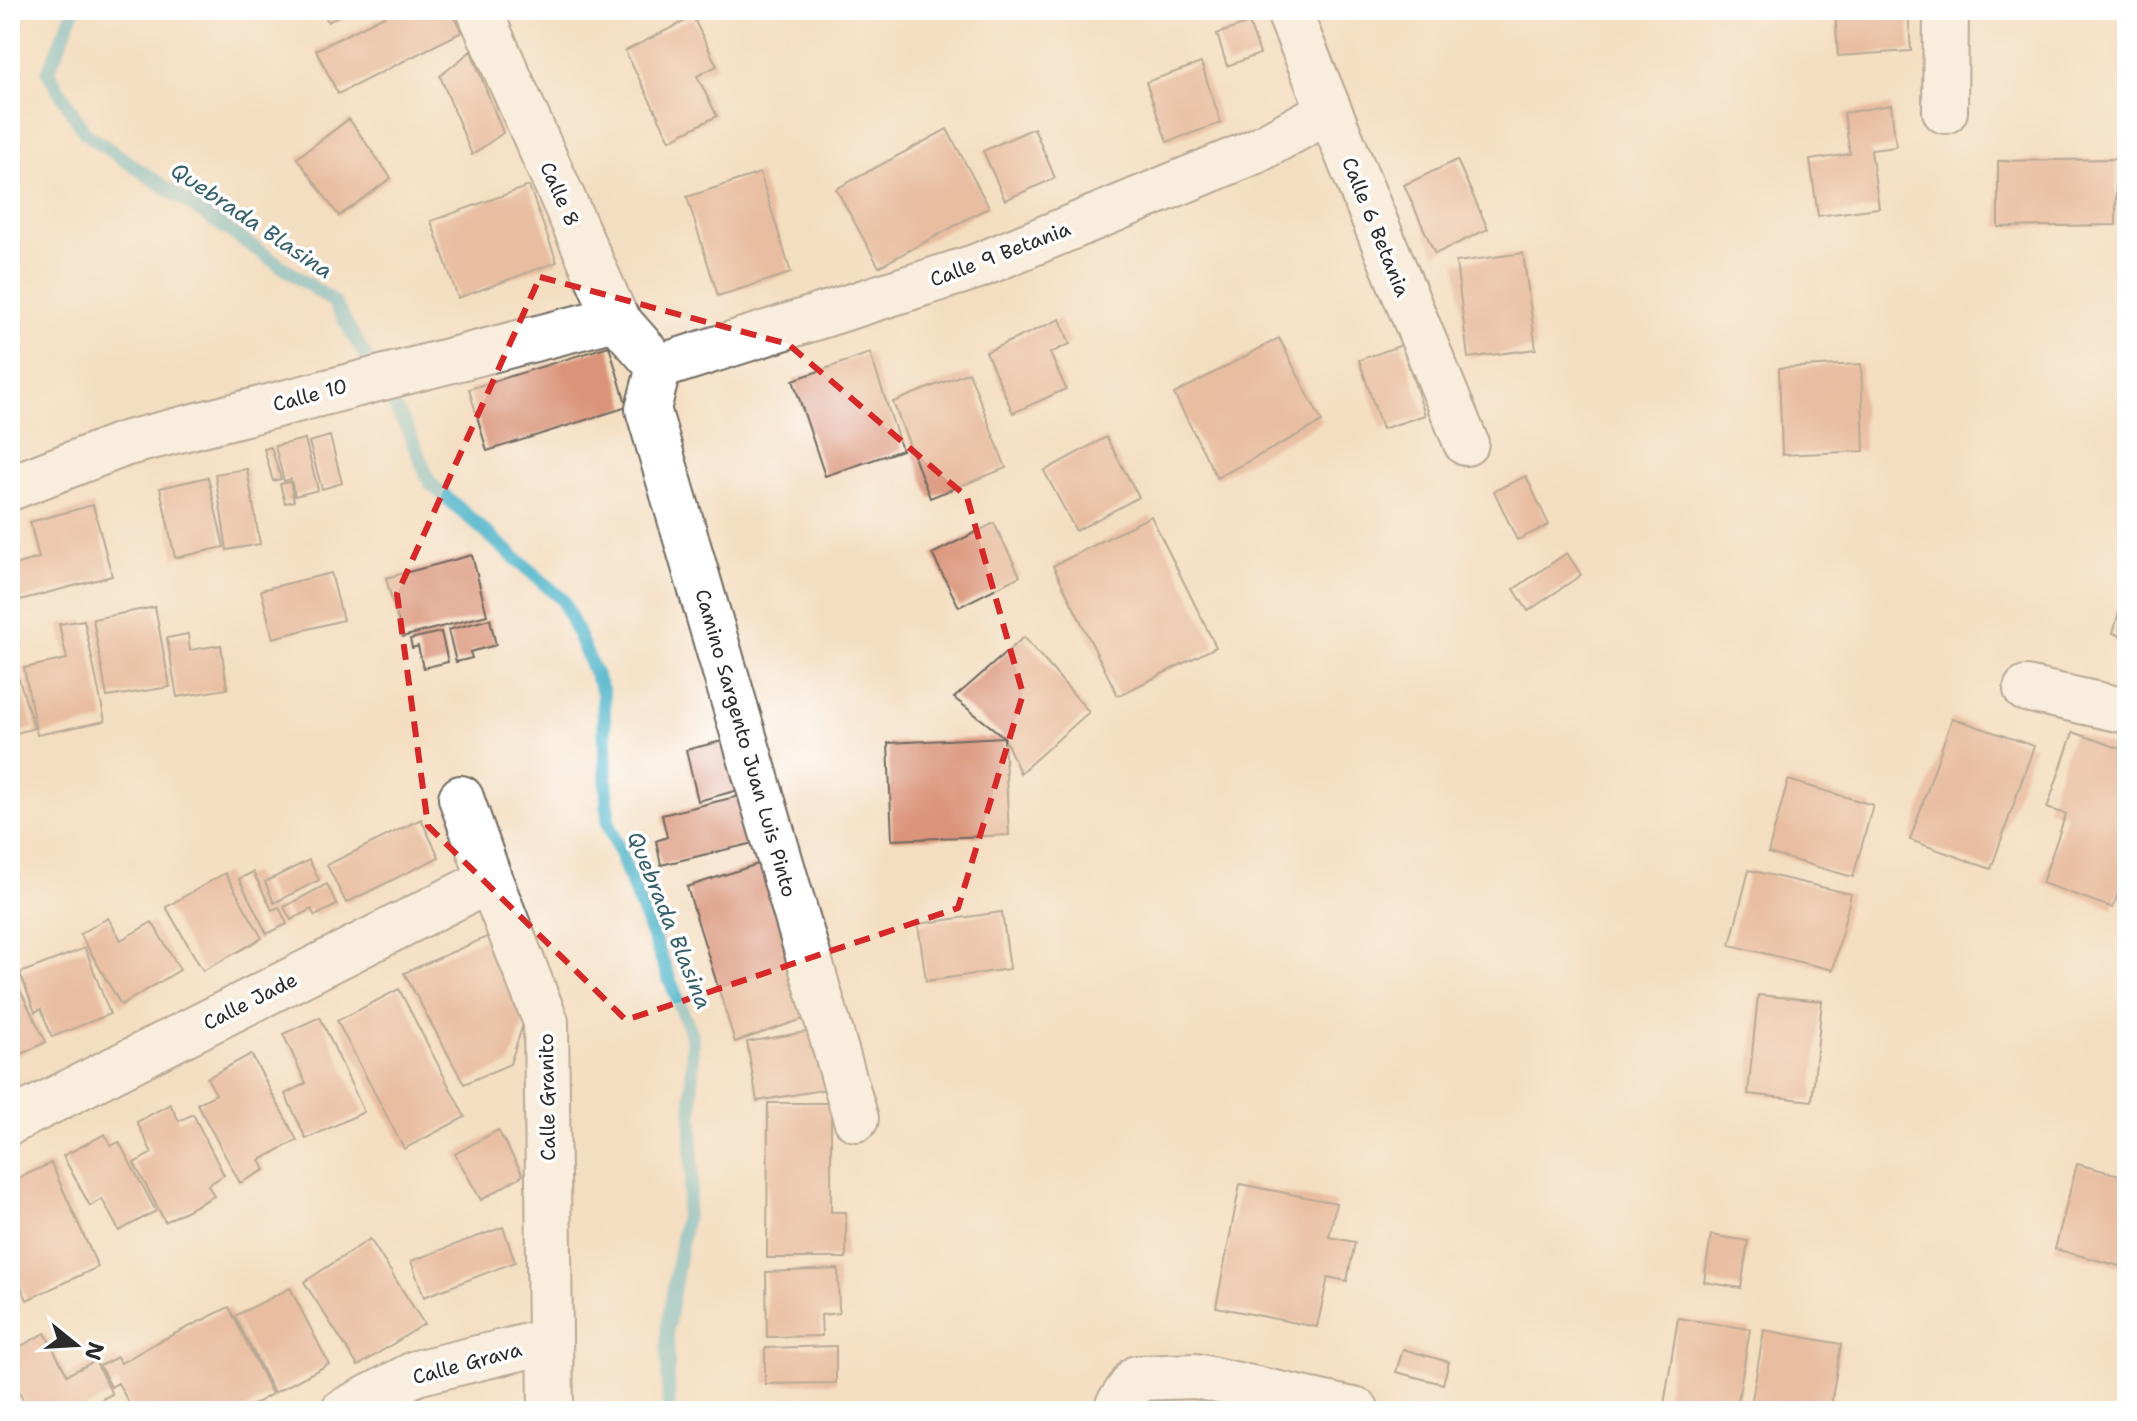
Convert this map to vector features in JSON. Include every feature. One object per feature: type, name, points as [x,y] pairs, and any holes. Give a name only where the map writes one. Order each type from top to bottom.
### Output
[{"type":"street","name":"Calle 8","points":[[479,10],[616,318],[659,367]]},
{"type":"street","name":"Calle 6 Betania","points":[[1288,10],[1466,443]]},
{"type":"street","points":[[1945,111],[1946,10]]},
{"type":"street","name":"Calle 9 Betania","points":[[659,367],[975,267],[1256,151],[1329,111]]},
{"type":"street","name":"Calle 10","points":[[10,488],[124,444],[616,318]]},
{"type":"street","name":"Camino Sargento Juan Luis Pinto","points":[[659,367],[648,409],[856,1119]]},
{"type":"street","points":[[2026,689],[2127,711]]},
{"type":"street","name":"Calle Granito","points":[[461,798],[546,1022],[551,1411]]},
{"type":"street","name":"Calle Jade","points":[[10,1122],[490,880]]},
{"type":"street","name":"Calle Grava","points":[[343,1411],[416,1373],[549,1341]]},
{"type":"street","points":[[1116,1411],[1137,1378],[1196,1376],[1357,1411]]},
{"type":"highlighted area","points":[[540,277],[788,344],[967,497],[1023,694],[958,908],[626,1020],[428,826],[397,594]]},
{"type":"building","points":[[322,10],[350,10],[328,22]]},
{"type":"building","points":[[396,10],[451,10],[462,32],[338,94],[316,50]]},
{"type":"building","points":[[1835,10],[1908,10],[1911,51],[1838,56]]},
{"type":"building","points":[[693,17],[717,66],[697,76],[717,116],[670,140],[625,51]]},
{"type":"building","points":[[1249,23],[1260,54],[1227,66],[1217,34]]},
{"type":"building","points":[[471,51],[503,133],[472,155],[440,76]]},
{"type":"building","points":[[1201,63],[1221,123],[1167,142],[1146,82]]},
{"type":"building","points":[[1891,105],[1896,147],[1871,150],[1879,208],[1818,216],[1810,160],[1850,154],[1844,113]]},
{"type":"building","points":[[349,119],[391,178],[339,216],[297,158]]},
{"type":"building","points":[[1034,128],[1055,178],[1005,200],[983,151]]},
{"type":"building","points":[[947,129],[989,207],[879,267],[836,189]]},
{"type":"building","points":[[2116,159],[2116,225],[1998,227],[1998,161]]},
{"type":"building","points":[[1457,160],[1488,229],[1435,254],[1404,185]]},
{"type":"building","points":[[760,173],[791,273],[718,296],[687,197]]},
{"type":"building","points":[[529,186],[557,262],[458,298],[431,221]]},
{"type":"building","points":[[1523,253],[1536,349],[1468,358],[1456,262]]},
{"type":"building","points":[[1060,319],[1070,344],[1050,353],[1066,389],[1013,413],[986,352]]},
{"type":"building","points":[[1279,338],[1322,422],[1217,478],[1174,394]]},
{"type":"building","points":[[1402,345],[1425,415],[1382,429],[1359,360]]},
{"type":"building","points":[[609,346],[627,407],[487,451],[469,389]]},
{"type":"building","points":[[870,353],[902,450],[825,476],[793,380]]},
{"type":"building","points":[[1861,364],[1864,451],[1782,455],[1779,368]]},
{"type":"building","points":[[969,372],[1006,468],[930,498],[893,402]]},
{"type":"building","points":[[330,436],[342,483],[322,489],[309,442]]},
{"type":"building","points":[[1106,437],[1139,497],[1076,531],[1044,471]]},
{"type":"building","points":[[305,439],[318,490],[295,496],[291,479],[284,481],[275,446]]},
{"type":"building","points":[[271,447],[281,479],[273,481],[264,449]]},
{"type":"building","points":[[247,469],[260,544],[227,550],[215,474]]},
{"type":"building","points":[[1526,476],[1549,525],[1517,540],[1494,491]]},
{"type":"building","points":[[208,477],[224,547],[175,558],[160,488]]},
{"type":"building","points":[[290,482],[294,501],[285,503],[280,484]]},
{"type":"building","points":[[93,505],[112,576],[16,601],[10,566],[39,558],[30,522]]},
{"type":"building","points":[[1151,516],[1216,647],[1118,696],[1053,566]]},
{"type":"building","points":[[994,523],[1020,576],[959,607],[932,554]]},
{"type":"building","points":[[1567,553],[1581,575],[1528,611],[1514,589]]},
{"type":"building","points":[[472,555],[487,615],[402,637],[386,578]]},
{"type":"building","points":[[331,573],[343,620],[273,638],[261,590]]},
{"type":"building","points":[[2127,588],[2127,638],[2113,633]]},
{"type":"building","points":[[155,607],[170,687],[107,697],[93,619]]},
{"type":"building","points":[[490,619],[496,645],[470,652],[472,658],[456,662],[448,630]]},
{"type":"building","points":[[84,620],[105,721],[37,735],[24,668],[67,659],[59,624]]},
{"type":"building","points":[[441,632],[448,662],[423,668],[418,646],[412,648],[410,639]]},
{"type":"building","points":[[188,634],[190,650],[221,645],[227,689],[177,697],[167,638]]},
{"type":"building","points":[[1024,637],[1089,712],[1020,773],[1004,737],[954,698]]},
{"type":"building","points":[[10,650],[34,728],[10,735]]},
{"type":"building","points":[[1952,718],[2034,746],[1991,869],[1910,840]]},
{"type":"building","points":[[2073,732],[2127,751],[2127,867],[2113,908],[2042,883],[2066,814],[2047,808]]},
{"type":"building","points":[[738,737],[750,787],[698,801],[686,750]]},
{"type":"building","points":[[1004,737],[1009,835],[892,840],[888,743]]},
{"type":"building","points":[[1788,780],[1873,805],[1853,877],[1768,853]]},
{"type":"building","points":[[747,794],[758,842],[661,865],[656,841],[667,837],[662,815]]},
{"type":"building","points":[[421,819],[439,857],[346,903],[327,865]]},
{"type":"building","points":[[309,860],[319,880],[274,903],[265,882]]},
{"type":"building","points":[[761,863],[809,1017],[735,1042],[687,887]]},
{"type":"building","points":[[1749,870],[1851,894],[1833,970],[1730,945]]},
{"type":"building","points":[[253,872],[272,910],[279,907],[287,924],[267,934],[239,879]]},
{"type":"building","points":[[225,873],[262,938],[203,971],[166,907]]},
{"type":"building","points":[[327,884],[337,905],[315,916],[311,909],[291,920],[284,907]]},
{"type":"building","points":[[1002,912],[1010,969],[926,981],[918,924]]},
{"type":"building","points":[[108,918],[121,940],[152,922],[180,970],[121,1005],[80,934]]},
{"type":"building","points":[[489,936],[528,1009],[510,1064],[464,1084],[404,973]]},
{"type":"building","points":[[85,948],[110,1014],[52,1037],[41,1009],[35,1012],[20,973]]},
{"type":"building","points":[[10,970],[46,1042],[12,1059],[10,1055]]},
{"type":"building","points":[[399,989],[465,1117],[404,1149],[337,1021]]},
{"type":"building","points":[[1758,995],[1822,1001],[1812,1101],[1748,1094]]},
{"type":"building","points":[[320,1017],[364,1112],[306,1139],[285,1094],[306,1083],[283,1034]]},
{"type":"building","points":[[818,1030],[828,1089],[757,1101],[747,1042]]},
{"type":"building","points":[[251,1054],[297,1140],[260,1160],[265,1170],[240,1183],[197,1104],[216,1094],[207,1078]]},
{"type":"building","points":[[768,1103],[831,1103],[831,1212],[846,1212],[846,1258],[767,1258]]},
{"type":"building","points":[[170,1104],[179,1121],[193,1114],[224,1175],[208,1185],[214,1196],[165,1222],[134,1163],[152,1153],[137,1122]]},
{"type":"building","points":[[498,1130],[523,1175],[481,1200],[455,1154]]},
{"type":"building","points":[[105,1134],[111,1146],[119,1142],[156,1211],[119,1231],[102,1199],[90,1206],[63,1156]]},
{"type":"building","points":[[51,1163],[98,1267],[27,1300],[10,1262],[10,1182]]},
{"type":"building","points":[[2077,1164],[2127,1177],[2127,1268],[2055,1249]]},
{"type":"building","points":[[1240,1184],[1336,1203],[1329,1237],[1355,1242],[1347,1281],[1328,1277],[1317,1327],[1216,1307]]},
{"type":"building","points":[[503,1227],[515,1262],[424,1297],[411,1261]]},
{"type":"building","points":[[1711,1235],[1748,1241],[1741,1288],[1704,1282]]},
{"type":"building","points":[[370,1239],[424,1324],[358,1366],[304,1282]]},
{"type":"building","points":[[838,1269],[839,1313],[821,1315],[822,1336],[767,1337],[766,1272]]},
{"type":"building","points":[[290,1288],[329,1364],[274,1393],[235,1316]]},
{"type":"building","points":[[229,1307],[272,1394],[242,1411],[133,1411],[118,1383],[111,1387],[100,1366],[117,1357],[121,1363]]},
{"type":"building","points":[[1678,1318],[1750,1329],[1736,1411],[1663,1411]]},
{"type":"building","points":[[1764,1330],[1841,1344],[1830,1411],[1750,1411]]},
{"type":"building","points":[[45,1333],[67,1375],[95,1361],[112,1394],[85,1408],[87,1411],[29,1411],[10,1374],[10,1352]]},
{"type":"building","points":[[836,1346],[836,1383],[765,1384],[765,1348]]},
{"type":"building","points":[[1403,1349],[1449,1362],[1443,1384],[1396,1372]]},
{"type":"waterway","name":"Quebrada Blasina","points":[[74,10],[48,72],[85,133],[334,302],[408,430],[430,483],[563,600],[603,692],[608,823],[692,1036],[692,1178],[667,1330],[669,1411]]}]
